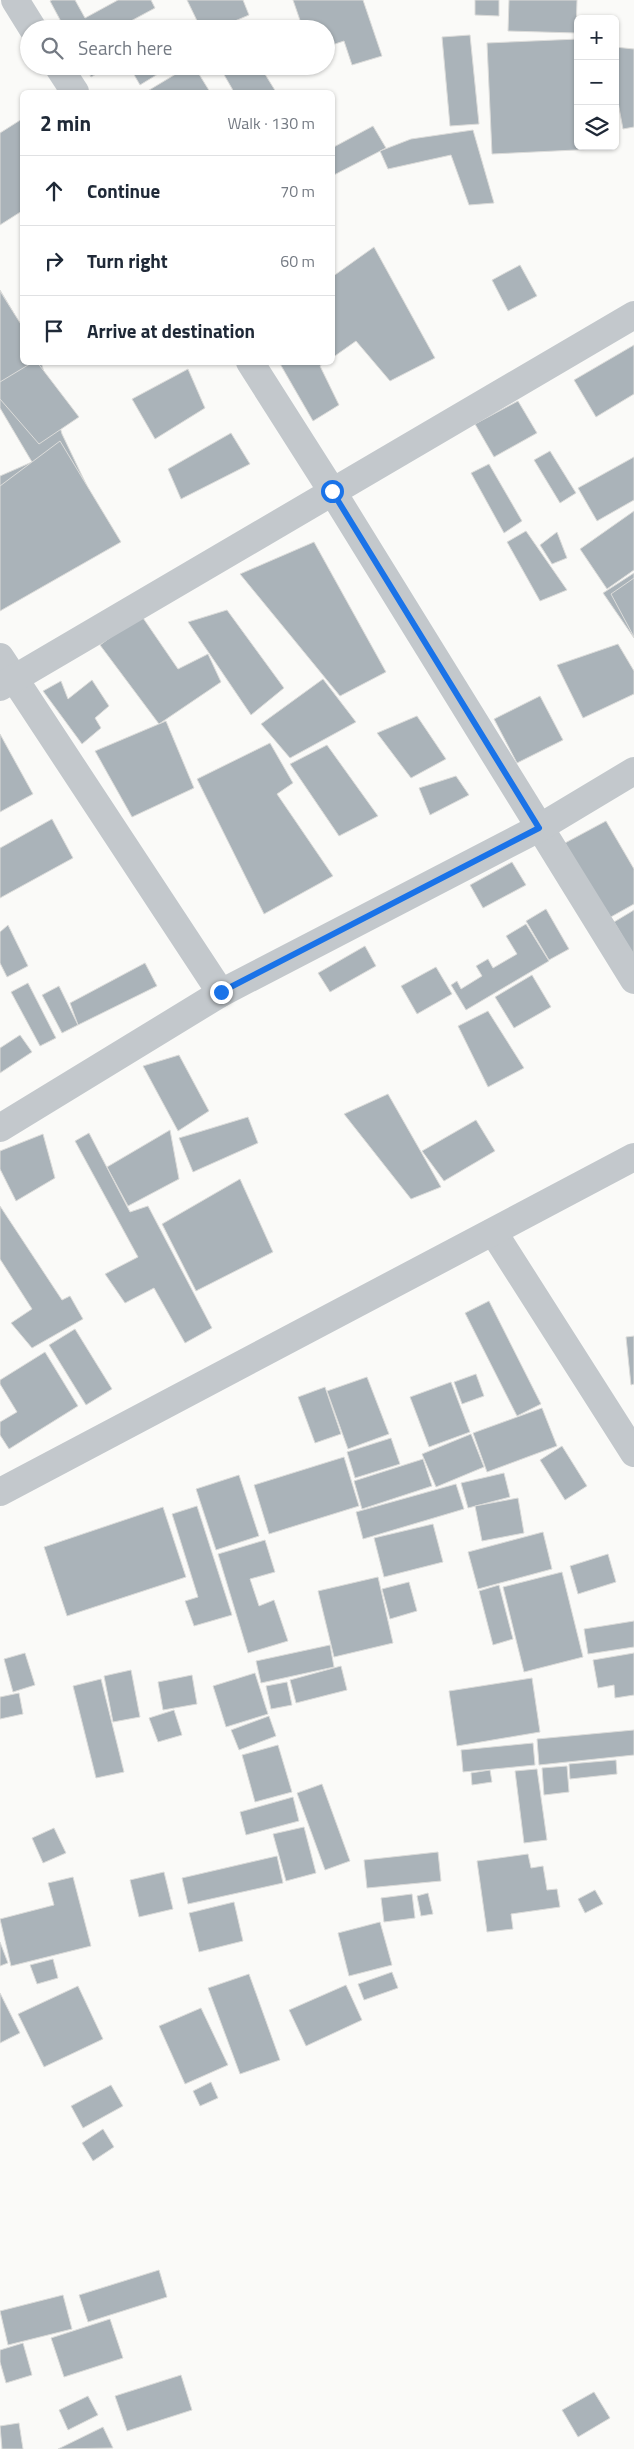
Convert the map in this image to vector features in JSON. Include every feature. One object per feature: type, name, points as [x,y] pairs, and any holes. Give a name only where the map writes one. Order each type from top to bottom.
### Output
[{"type":"street","points":[[15,0],[28,20]]},
{"type":"street","points":[[64,75],[74,90]]},
{"type":"street","points":[[221,992],[4,675],[332,491],[634,315]]},
{"type":"street","points":[[252,365],[332,491],[634,980]]},
{"type":"street","points":[[0,1128],[221,992],[539,828],[634,771]]},
{"type":"street","points":[[0,1492],[494,1233],[634,1157]]},
{"type":"street","points":[[494,1233],[634,1453]]},
{"type":"building","points":[[75,0],[85,18],[118,0],[151,0],[155,8],[133,20],[60,20],[50,1]]},
{"type":"building","points":[[187,0],[243,0],[249,15],[237,20],[197,20]]},
{"type":"building","points":[[293,0],[363,0],[382,56],[352,65],[344,41],[335,44],[335,20],[300,20]]},
{"type":"building","points":[[475,0],[499,0],[499,16],[475,15]]},
{"type":"building","points":[[509,0],[577,0],[577,15],[574,15],[574,33],[508,31]]},
{"type":"building","points":[[470,35],[479,124],[450,126],[442,37]]},
{"type":"building","points":[[574,39],[574,150],[576,150],[492,154],[487,43]]},
{"type":"building","points":[[619,47],[634,49],[634,127],[623,129],[619,108]]},
{"type":"building","points":[[134,75],[156,75],[140,85]]},
{"type":"building","points":[[174,75],[200,75],[209,90],[149,90]]},
{"type":"building","points":[[224,75],[266,75],[275,90],[233,90]]},
{"type":"building","points":[[20,120],[20,212],[0,225],[0,133]]},
{"type":"building","points":[[373,126],[386,148],[335,174],[335,146]]},
{"type":"building","points":[[473,130],[494,203],[469,205],[451,155],[388,169],[380,151],[411,139]]},
{"type":"building","points":[[374,247],[435,358],[390,381],[356,341],[335,356],[335,275]]},
{"type":"building","points":[[520,265],[537,296],[508,311],[492,280]]},
{"type":"building","points":[[0,290],[20,324],[20,364],[0,375]]},
{"type":"building","points":[[0,291],[20,323],[20,365],[42,365],[62,434],[110,534],[91,545],[67,490],[5,525],[46,577],[11,597],[0,571],[0,476],[32,462],[0,408]]},
{"type":"building","points":[[634,345],[634,394],[596,417],[574,380]]},
{"type":"building","points":[[28,365],[39,365],[79,417],[39,444],[0,399],[0,382]]},
{"type":"building","points":[[281,365],[321,365],[320,366],[339,405],[313,421]]},
{"type":"building","points":[[188,369],[205,408],[155,439],[132,399]]},
{"type":"building","points":[[518,401],[537,433],[494,457],[475,424]]},
{"type":"building","points":[[231,433],[250,464],[181,499],[168,469]]},
{"type":"building","points":[[60,441],[121,542],[0,611],[0,486]]},
{"type":"building","points":[[550,451],[576,493],[560,503],[534,460]]},
{"type":"building","points":[[634,457],[634,500],[597,521],[578,488]]},
{"type":"building","points":[[489,464],[522,521],[504,533],[471,473]]},
{"type":"building","points":[[634,511],[634,570],[607,589],[580,549]]},
{"type":"building","points":[[526,531],[567,590],[540,601],[507,542]]},
{"type":"building","points":[[557,532],[567,558],[552,564],[540,545]]},
{"type":"building","points":[[314,542],[386,672],[340,696],[240,574]]},
{"type":"building","points":[[634,573],[634,638],[603,593]]},
{"type":"building","points":[[634,578],[634,637],[611,594]]},
{"type":"building","points":[[227,610],[284,688],[251,715],[188,622]]},
{"type":"building","points":[[141,615],[178,669],[208,654],[221,682],[159,724],[100,645]]},
{"type":"building","points":[[618,644],[634,671],[634,694],[583,718],[557,665]]},
{"type":"building","points":[[323,679],[356,722],[290,758],[261,724]]},
{"type":"building","points":[[92,680],[109,706],[95,718],[101,728],[82,744],[43,691],[61,681],[68,699]]},
{"type":"building","points":[[540,696],[563,740],[517,763],[494,719]]},
{"type":"building","points":[[417,716],[446,759],[411,778],[377,733]]},
{"type":"building","points":[[166,721],[194,788],[132,817],[95,751]]},
{"type":"building","points":[[0,734],[33,794],[0,812]]},
{"type":"building","points":[[270,743],[293,783],[277,794],[333,876],[264,914],[197,779]]},
{"type":"building","points":[[327,745],[378,816],[339,836],[290,764]]},
{"type":"building","points":[[456,776],[469,795],[430,815],[419,788]]},
{"type":"building","points":[[52,819],[73,858],[0,898],[0,848]]},
{"type":"building","points":[[606,821],[634,869],[634,904],[609,918],[565,843]]},
{"type":"building","points":[[512,862],[526,885],[483,908],[470,885]]},
{"type":"building","points":[[546,909],[569,949],[549,960],[526,921]]},
{"type":"building","points":[[634,910],[634,956],[614,922]]},
{"type":"building","points":[[526,924],[549,961],[466,1010],[451,985],[457,981],[461,989],[482,976],[476,966],[488,959],[493,968],[517,954],[506,936]]},
{"type":"building","points":[[8,925],[28,966],[7,977],[0,963],[0,932]]},
{"type":"building","points":[[365,946],[376,966],[330,992],[318,973]]},
{"type":"building","points":[[145,963],[157,986],[78,1025],[70,1003]]},
{"type":"building","points":[[436,967],[452,994],[417,1014],[401,986]]},
{"type":"building","points":[[532,975],[551,1007],[514,1028],[495,997]]},
{"type":"building","points":[[28,983],[56,1038],[40,1046],[11,992]]},
{"type":"building","points":[[59,986],[78,1025],[62,1033],[42,995]]},
{"type":"building","points":[[488,1011],[524,1068],[488,1087],[458,1026]]},
{"type":"building","points":[[20,1035],[32,1052],[0,1073],[0,1048]]},
{"type":"building","points":[[179,1055],[209,1111],[178,1131],[143,1066]]},
{"type":"building","points":[[388,1094],[441,1187],[411,1199],[344,1114]]},
{"type":"building","points":[[248,1117],[258,1143],[193,1172],[179,1138]]},
{"type":"building","points":[[476,1120],[495,1151],[444,1181],[422,1151]]},
{"type":"building","points":[[170,1130],[179,1179],[128,1206],[107,1167]]},
{"type":"building","points":[[89,1133],[130,1212],[148,1206],[212,1328],[185,1343],[154,1288],[125,1303],[105,1274],[138,1257],[75,1141]]},
{"type":"building","points":[[43,1134],[55,1178],[16,1201],[0,1169],[0,1151]]},
{"type":"building","points":[[240,1179],[273,1252],[196,1291],[162,1224]]},
{"type":"building","points":[[0,1206],[62,1300],[70,1296],[83,1319],[32,1348],[11,1323],[32,1309],[0,1259]]},
{"type":"building","points":[[489,1301],[541,1404],[517,1416],[465,1313]]},
{"type":"building","points":[[75,1329],[112,1389],[86,1405],[49,1345]]},
{"type":"building","points":[[634,1336],[634,1384],[631,1385],[626,1337]]},
{"type":"building","points":[[45,1352],[78,1406],[9,1449],[0,1435],[0,1422],[17,1412],[0,1384],[0,1380]]},
{"type":"building","points":[[476,1374],[484,1396],[462,1404],[454,1382]]},
{"type":"building","points":[[367,1377],[389,1434],[348,1449],[327,1391]]},
{"type":"building","points":[[451,1382],[470,1432],[429,1447],[410,1397]]},
{"type":"building","points":[[325,1387],[341,1434],[315,1443],[298,1397]]},
{"type":"building","points":[[542,1408],[557,1446],[487,1472],[473,1433]]},
{"type":"building","points":[[471,1434],[484,1467],[436,1487],[422,1454]]},
{"type":"building","points":[[391,1438],[400,1464],[355,1478],[347,1452]]},
{"type":"building","points":[[562,1446],[587,1486],[565,1500],[540,1460]]},
{"type":"building","points":[[344,1457],[359,1506],[269,1534],[254,1485]]},
{"type":"building","points":[[423,1459],[432,1486],[362,1509],[354,1481]]},
{"type":"building","points":[[504,1473],[510,1497],[468,1508],[461,1483]]},
{"type":"building","points":[[239,1475],[259,1536],[216,1550],[196,1489]]},
{"type":"building","points":[[456,1484],[464,1509],[363,1539],[356,1512]]},
{"type":"building","points":[[518,1498],[524,1533],[482,1541],[475,1506]]},
{"type":"building","points":[[197,1506],[232,1615],[194,1626],[185,1601],[198,1597],[172,1514]]},
{"type":"building","points":[[163,1507],[186,1577],[67,1616],[44,1547]]},
{"type":"building","points":[[433,1524],[443,1562],[384,1577],[374,1538]]},
{"type":"building","points":[[543,1532],[552,1569],[478,1589],[468,1552]]},
{"type":"building","points":[[265,1540],[275,1572],[250,1579],[259,1606],[274,1600],[288,1641],[248,1653],[218,1554]]},
{"type":"building","points":[[608,1554],[616,1582],[578,1594],[570,1566]]},
{"type":"building","points":[[562,1572],[583,1657],[524,1672],[503,1587]]},
{"type":"building","points":[[378,1577],[393,1643],[334,1657],[318,1591]]},
{"type":"building","points":[[409,1582],[417,1611],[390,1619],[382,1589]]},
{"type":"building","points":[[499,1585],[513,1639],[493,1645],[479,1591]]},
{"type":"building","points":[[634,1621],[634,1647],[588,1654],[584,1629]]},
{"type":"building","points":[[330,1645],[334,1667],[261,1683],[256,1661]]},
{"type":"building","points":[[25,1653],[35,1685],[13,1692],[4,1659]]},
{"type":"building","points":[[634,1653],[634,1695],[615,1698],[614,1685],[598,1688],[593,1660]]},
{"type":"building","points":[[341,1666],[347,1690],[296,1703],[290,1680]]},
{"type":"building","points":[[131,1670],[140,1717],[113,1722],[104,1676]]},
{"type":"building","points":[[255,1673],[268,1714],[226,1727],[213,1686]]},
{"type":"building","points":[[192,1675],[197,1704],[163,1710],[158,1682]]},
{"type":"building","points":[[532,1678],[540,1732],[457,1746],[449,1691]]},
{"type":"building","points":[[101,1679],[124,1772],[96,1778],[73,1686]]},
{"type":"building","points":[[287,1682],[292,1705],[271,1709],[266,1686]]},
{"type":"building","points":[[19,1693],[23,1714],[0,1719],[0,1697]]},
{"type":"building","points":[[174,1710],[182,1735],[158,1742],[149,1718]]},
{"type":"building","points":[[269,1716],[276,1736],[239,1750],[231,1730]]},
{"type":"building","points":[[634,1730],[634,1755],[539,1765],[537,1739]]},
{"type":"building","points":[[533,1743],[535,1765],[463,1772],[461,1750]]},
{"type":"building","points":[[278,1745],[292,1792],[255,1802],[242,1755]]},
{"type":"building","points":[[616,1760],[617,1774],[570,1779],[569,1764]]},
{"type":"building","points":[[567,1766],[569,1792],[544,1795],[542,1768]]},
{"type":"building","points":[[537,1769],[547,1840],[524,1843],[515,1771]]},
{"type":"building","points":[[490,1770],[492,1782],[472,1785],[471,1773]]},
{"type":"building","points":[[322,1784],[350,1861],[325,1870],[297,1793]]},
{"type":"building","points":[[293,1797],[299,1821],[246,1835],[240,1812]]},
{"type":"building","points":[[304,1827],[316,1873],[286,1881],[273,1834]]},
{"type":"building","points":[[54,1828],[66,1853],[43,1863],[32,1838]]},
{"type":"building","points":[[438,1852],[441,1881],[367,1888],[364,1860]]},
{"type":"building","points":[[528,1854],[531,1868],[543,1866],[547,1890],[557,1889],[560,1907],[511,1914],[513,1929],[487,1932],[477,1861]]},
{"type":"building","points":[[277,1856],[283,1883],[188,1904],[182,1878]]},
{"type":"building","points":[[164,1872],[173,1909],[139,1917],[130,1880]]},
{"type":"building","points":[[73,1877],[91,1946],[11,1966],[0,1919],[54,1905],[48,1883]]},
{"type":"building","points":[[595,1890],[603,1904],[585,1913],[578,1899]]},
{"type":"building","points":[[428,1893],[433,1914],[421,1916],[417,1896]]},
{"type":"building","points":[[412,1894],[415,1918],[384,1922],[381,1898]]},
{"type":"building","points":[[234,1902],[243,1941],[199,1952],[189,1913]]},
{"type":"building","points":[[380,1922],[392,1965],[349,1976],[338,1933]]},
{"type":"building","points":[[0,1942],[8,1963],[0,1966]]},
{"type":"building","points":[[53,1959],[58,1978],[37,1984],[30,1965]]},
{"type":"building","points":[[392,1972],[398,1988],[364,2000],[358,1984]]},
{"type":"building","points":[[249,1974],[280,2060],[240,2074],[208,1988]]},
{"type":"building","points":[[346,1985],[362,2020],[306,2046],[289,2010]]},
{"type":"building","points":[[78,1986],[103,2039],[44,2067],[18,2014]]},
{"type":"building","points":[[0,1993],[20,2033],[0,2043]]},
{"type":"building","points":[[201,2008],[228,2065],[185,2084],[159,2026]]},
{"type":"building","points":[[211,2082],[218,2098],[200,2106],[193,2091]]},
{"type":"building","points":[[111,2085],[123,2106],[83,2128],[71,2106]]},
{"type":"building","points":[[103,2129],[114,2147],[93,2161],[82,2143]]},
{"type":"building","points":[[159,2270],[167,2297],[88,2322],[79,2295]]},
{"type":"building","points":[[63,2295],[72,2329],[8,2345],[0,2311]]},
{"type":"building","points":[[110,2319],[123,2358],[64,2377],[51,2338]]},
{"type":"building","points":[[23,2343],[32,2375],[6,2383],[0,2362],[0,2350]]},
{"type":"building","points":[[181,2375],[192,2410],[127,2431],[115,2396]]},
{"type":"building","points":[[594,2392],[610,2418],[578,2437],[562,2410]]},
{"type":"building","points":[[88,2396],[98,2415],[68,2430],[59,2410]]},
{"type":"building","points":[[19,2423],[23,2449],[2,2449],[0,2426]]},
{"type":"building","points":[[103,2427],[113,2448],[58,2449]]},
{"type":"route","points":[[221,992],[539,828],[332,491]]}]
